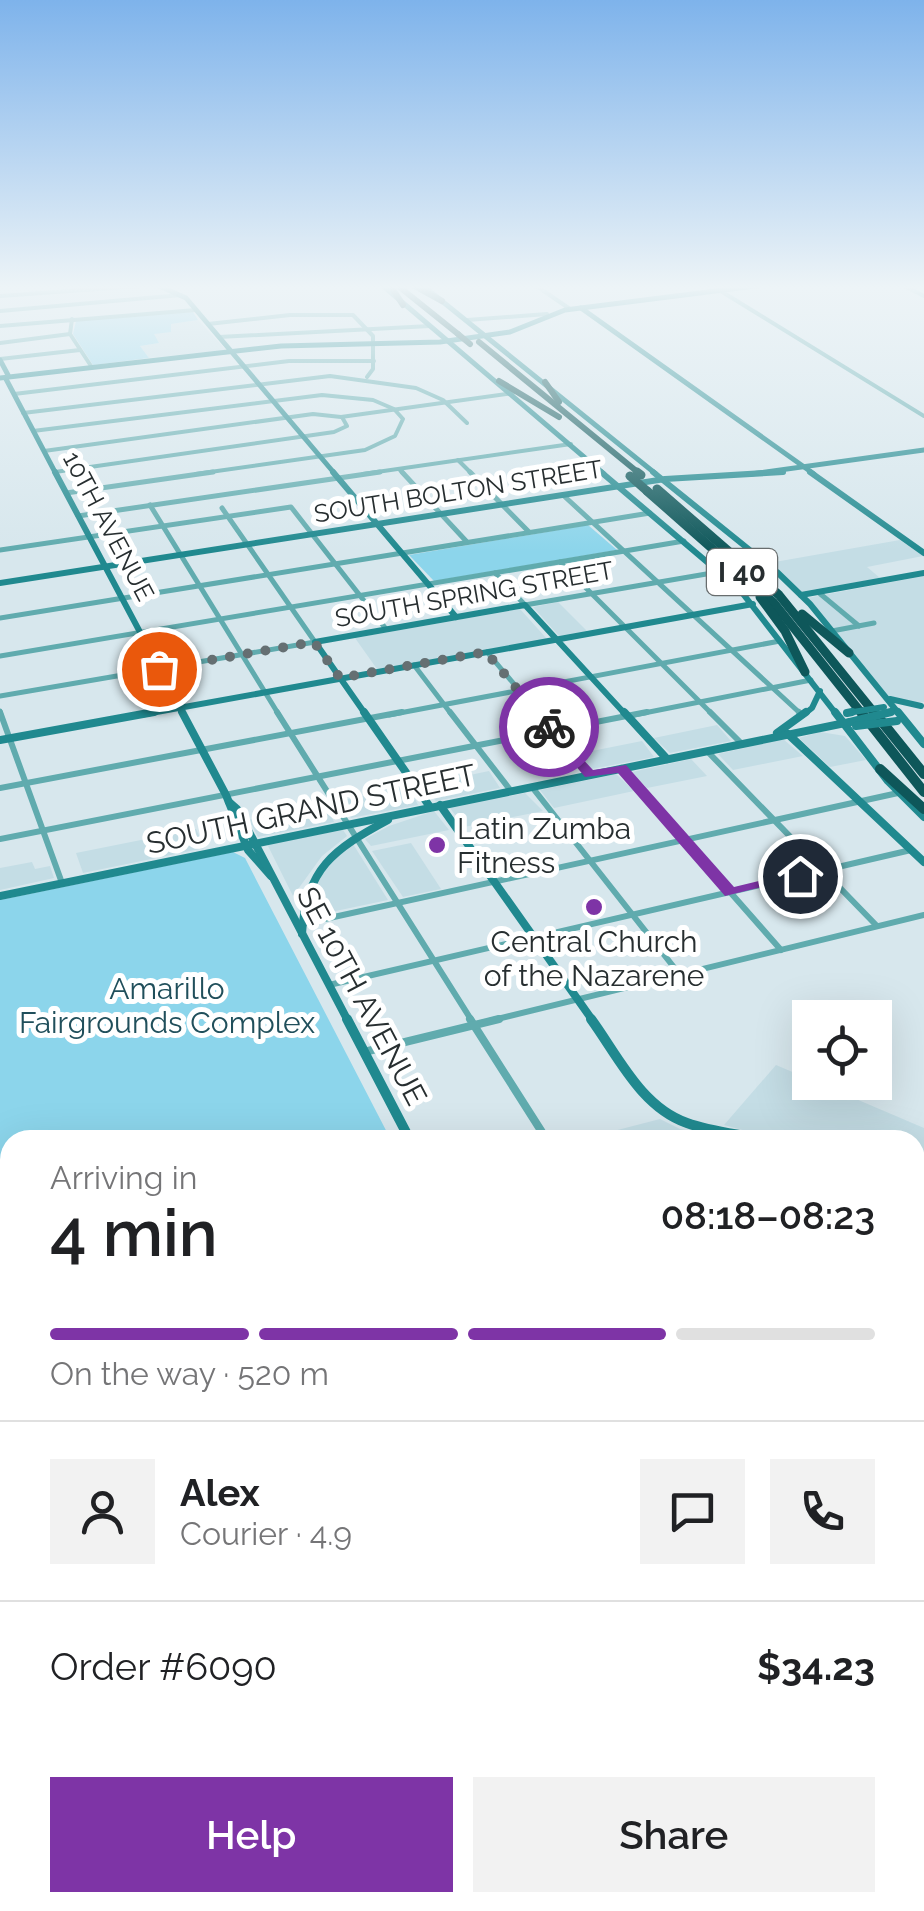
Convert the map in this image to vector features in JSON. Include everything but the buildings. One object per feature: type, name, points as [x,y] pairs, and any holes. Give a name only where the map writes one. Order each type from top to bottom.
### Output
[{"type":"highway","name":"I 40","points":[[510,374],[636,476]]},
{"type":"highway","name":"I 40","points":[[515,374],[570,417],[774,603],[924,792]]},
{"type":"highway","points":[[498,381],[559,417]]},
{"type":"highway","points":[[545,382],[570,417]]},
{"type":"highway","name":"I 40","points":[[652,490],[773,589],[924,774]]},
{"type":"highway","points":[[731,563],[784,631],[808,676]]},
{"type":"highway","points":[[773,589],[849,652]]},
{"type":"highway","points":[[880,770],[924,809]]},
{"type":"main road","points":[[3,378],[31,374]]},
{"type":"main road","points":[[251,374],[456,617]]},
{"type":"main road","points":[[490,374],[753,604],[851,726],[898,793],[924,817]]},
{"type":"main road","points":[[535,374],[802,595],[924,744]]},
{"type":"main road","points":[[673,374],[924,553]]},
{"type":"main road","name":"10TH AVENUE","points":[[3,378],[270,876]]},
{"type":"main road","name":"SOUTH BOLTON STREET","points":[[0,583],[665,479],[805,468],[924,450]]},
{"type":"main road","points":[[612,479],[652,478],[656,472]]},
{"type":"main road","points":[[630,494],[630,490],[647,486],[675,488]]},
{"type":"main road","points":[[802,595],[924,573]]},
{"type":"main road","points":[[5,739],[753,604]]},
{"type":"main road","points":[[525,605],[667,759]]},
{"type":"main road","name":"SOUTH SPRING STREET","points":[[314,642],[525,605]]},
{"type":"main road","points":[[314,642],[397,761],[494,882],[658,1110],[690,1126],[712,1130]]},
{"type":"main road","points":[[768,738],[802,716],[820,691]]},
{"type":"main road","points":[[820,728],[851,726],[891,708],[923,707]]},
{"type":"main road","points":[[851,726],[891,708],[923,707]]},
{"type":"main road","points":[[908,726],[923,707]]},
{"type":"main road","name":"SOUTH GRAND STREET","points":[[0,896],[788,734],[851,726]]},
{"type":"main road","points":[[788,734],[924,862]]},
{"type":"main road","points":[[285,904],[305,894],[328,858],[356,836],[400,813]]},
{"type":"main road","name":"10TH AVENUE","points":[[252,844],[256,861],[270,876]]},
{"type":"main road","points":[[226,849],[243,852],[256,861]]},
{"type":"main road","name":"SE 10TH AVENUE","points":[[270,876],[299,924],[405,1130]]},
{"type":"main road","points":[[299,924],[305,894]]},
{"type":"street","points":[[14,394],[177,374]]},
{"type":"street","points":[[366,378],[370,374]]},
{"type":"street","points":[[856,374],[924,416]]},
{"type":"street","points":[[24,412],[317,376],[366,378],[416,388],[445,402],[467,423]]},
{"type":"street","points":[[44,451],[513,393]]},
{"type":"street","points":[[33,431],[272,400],[347,396],[394,409],[403,419],[403,426],[394,437],[375,447],[66,493]]},
{"type":"street","points":[[55,472],[342,430],[348,424],[341,417]]},
{"type":"street","points":[[78,516],[572,444]]},
{"type":"street","points":[[458,460],[530,532]]},
{"type":"street","points":[[399,469],[468,543]]},
{"type":"street","points":[[563,495],[802,716]]},
{"type":"street","points":[[150,506],[316,777],[541,1130]]},
{"type":"street","points":[[0,550],[291,507],[386,629]]},
{"type":"street","points":[[222,508],[314,642]]},
{"type":"street","points":[[0,618],[652,513]]},
{"type":"street","points":[[0,656],[684,541]]},
{"type":"street","points":[[560,562],[742,744]]},
{"type":"street","name":"SOUTH SPRING STREET","points":[[525,605],[719,571]]},
{"type":"street","points":[[495,573],[525,605]]},
{"type":"street","points":[[818,592],[859,626]]},
{"type":"street","points":[[832,631],[874,623]]},
{"type":"street","points":[[0,788],[781,640]]},
{"type":"street","name":"SOUTH SPRING STREET","points":[[0,696],[314,642]]},
{"type":"street","points":[[486,652],[590,774]]},
{"type":"street","points":[[414,665],[511,791]]},
{"type":"street","points":[[0,839],[227,799],[316,777],[772,688],[808,676]]},
{"type":"street","points":[[0,711],[5,739],[26,783],[62,883]]},
{"type":"street","points":[[707,751],[877,926]]},
{"type":"street","points":[[621,768],[782,950]]},
{"type":"street","points":[[531,786],[680,974]]},
{"type":"street","points":[[299,924],[898,793]]},
{"type":"street","points":[[328,986],[911,850]]},
{"type":"street","points":[[364,1052],[924,915]]},
{"type":"shaded area","points":[[900,540],[923,556],[867,567],[880,578],[800,592],[769,563]]},
{"type":"shaded area","points":[[924,576],[924,702],[913,703],[889,697],[807,598]]},
{"type":"shaded area","points":[[558,602],[587,631],[559,636],[533,607]]},
{"type":"shaded area","points":[[520,609],[547,639],[377,669],[355,638]]},
{"type":"shaded area","points":[[717,725],[731,741],[670,753],[654,738]]},
{"type":"shaded area","points":[[820,732],[845,736],[866,760],[830,767],[799,738]]},
{"type":"shaded area","points":[[783,739],[803,756],[733,770],[718,754]]},
{"type":"shaded area","points":[[642,741],[654,757],[592,769],[577,754]]},
{"type":"shaded area","points":[[691,759],[707,776],[647,788],[632,772]]},
{"type":"shaded area","points":[[489,771],[500,788],[436,801],[422,785]]},
{"type":"shaded area","points":[[616,774],[634,791],[554,808],[540,790]]},
{"type":"shaded area","points":[[409,787],[418,805],[351,818],[338,801]]},
{"type":"shaded area","points":[[525,793],[543,811],[464,827],[450,808]]},
{"type":"shaded area","points":[[326,804],[334,822],[258,837],[249,820]]},
{"type":"shaded area","points":[[434,811],[449,830],[371,846],[365,839],[389,826]]},
{"type":"shaded area","points":[[196,829],[205,848],[83,873],[76,853]]},
{"type":"shaded area","points":[[343,830],[347,836],[322,856],[293,896],[267,844]]},
{"type":"shaded area","points":[[411,843],[441,889],[403,897],[372,851]]},
{"type":"shaded area","points":[[353,844],[388,900],[307,917],[316,883],[334,858]]},
{"type":"shaded area","points":[[32,862],[35,869],[50,866],[54,878],[0,890],[0,868]]},
{"type":"shaded area","points":[[776,1065],[792,1072],[792,1100],[858,1100],[924,1128],[924,1130],[743,1130],[724,1125]]},
{"type":"shaded area","points":[[660,1119],[686,1130],[618,1130]]},
{"type":"green space","points":[[588,525],[617,550],[434,581],[409,555]]},
{"type":"green space","name":"Amarillo Fairgrounds Complex","points":[[233,852],[245,858],[386,1130],[0,1130],[0,900]]},
{"type":"way so far","points":[[159,669],[314,642],[340,678],[486,652],[549,727]]},
{"type":"place","name":"Latin Zumba Fitness","points":[[437,845]]},
{"type":"place","name":"Central Church of the Nazarene","points":[[594,907]]},
{"type":"route","points":[[549,727],[590,774],[621,768],[731,892],[800,876]]}]
